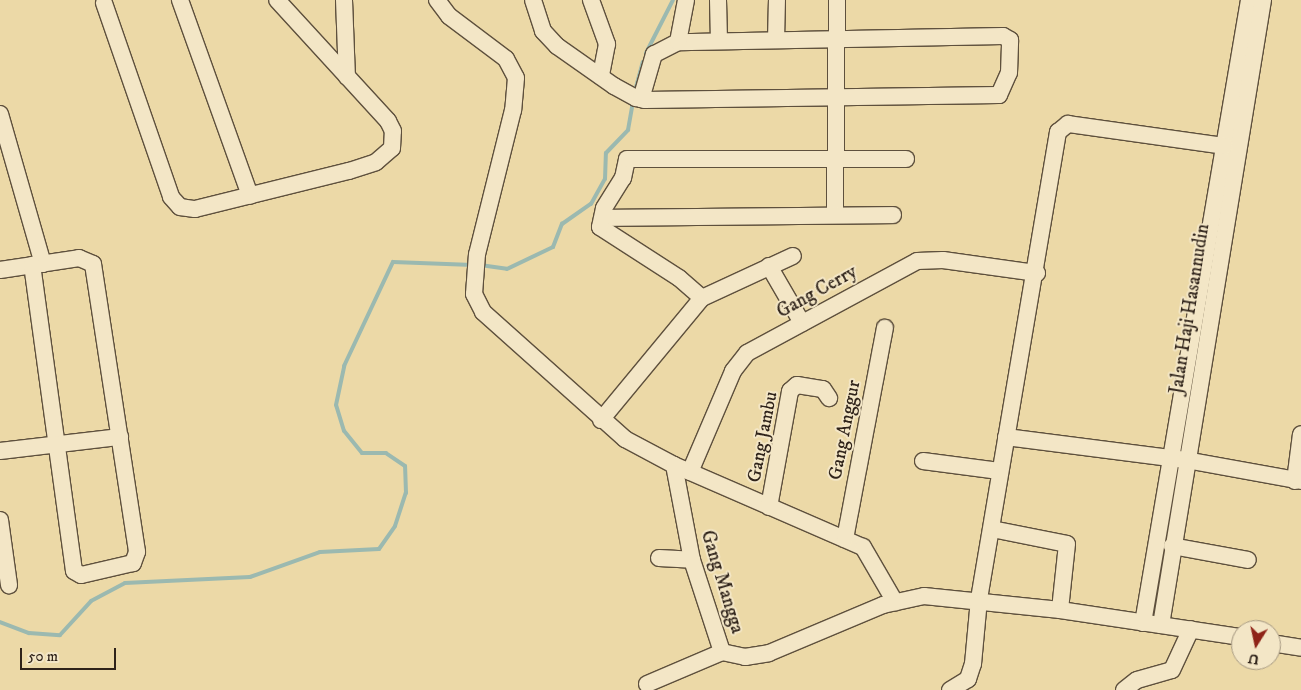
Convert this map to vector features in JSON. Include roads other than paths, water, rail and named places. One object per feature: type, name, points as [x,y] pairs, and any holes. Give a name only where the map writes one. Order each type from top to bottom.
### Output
[{"type":"street","points":[[180,0],[250,196]]},
{"type":"street","points":[[107,1],[174,203],[195,209],[376,162],[392,148],[393,131],[388,121],[277,0]]},
{"type":"street","points":[[344,0],[347,77]]},
{"type":"street","points":[[437,0],[449,16],[506,59],[516,78],[514,102],[475,266],[474,294],[483,312],[544,361],[601,420],[674,465],[845,539],[869,553],[895,602]]},
{"type":"street","points":[[533,0],[549,39],[600,76],[636,97],[836,99],[999,95],[1009,73],[1010,40],[1004,36],[678,42],[654,54],[636,97]]},
{"type":"street","points":[[590,0],[607,44],[600,76]]},
{"type":"street","points":[[678,42],[686,0]]},
{"type":"street","points":[[718,0],[719,41]]},
{"type":"street","points":[[776,40],[777,0]]},
{"type":"street","points":[[835,215],[837,0]]},
{"type":"street","name":"Jalan Haji Hasannudin","points":[[1143,623],[1179,459],[1252,22],[1249,0]]},
{"type":"street","name":"Jalan Haji Hasannudin","points":[[1162,625],[1172,546],[1179,459],[1224,146],[1252,22],[1263,0]]},
{"type":"street","points":[[0,114],[37,264],[74,571],[81,575],[133,563],[136,558],[120,437],[93,264],[84,258],[37,264],[0,270]]},
{"type":"street","points":[[950,690],[971,673],[979,599],[992,529],[999,471],[1037,273],[1061,126],[1224,146]]},
{"type":"street","points":[[702,298],[679,278],[600,227],[604,208],[623,178],[627,160],[906,159]]},
{"type":"street","points":[[603,218],[893,215]]},
{"type":"street","points":[[601,420],[702,298],[793,256]]},
{"type":"street","name":"Gang Cerry","points":[[690,472],[740,362],[802,322],[917,261],[943,260],[1037,273]]},
{"type":"street","points":[[769,266],[802,322]]},
{"type":"street","name":"Gang Anggur","points":[[845,539],[885,328]]},
{"type":"street","name":"Gang Jambu","points":[[769,507],[790,391],[797,385],[822,389],[829,398]]},
{"type":"street","points":[[1006,437],[1179,459],[1298,481],[1301,434]]},
{"type":"street","points":[[0,451],[60,446],[120,437]]},
{"type":"street","points":[[923,461],[999,471]]},
{"type":"street","name":"Gang Mangga","points":[[674,465],[692,560],[718,629],[722,652]]},
{"type":"street","points":[[0,520],[9,585]]},
{"type":"street","points":[[992,529],[1067,544],[1060,610]]},
{"type":"street","points":[[1172,546],[1248,560]]},
{"type":"street","points":[[659,558],[692,560]]},
{"type":"street","points":[[647,684],[722,652],[745,656],[769,653],[895,602],[942,595],[1060,610],[1231,636]]},
{"type":"street","points":[[1124,690],[1137,680],[1172,670],[1191,629]]},
{"type":"street","points":[[1281,644],[1301,648]]},
{"type":"waterway","points":[[646,53],[673,0]]},
{"type":"waterway","points":[[635,91],[643,62]]},
{"type":"waterway","points":[[480,265],[507,269],[553,247],[562,224],[591,204],[605,179],[606,153],[628,130],[633,101]]},
{"type":"waterway","points":[[0,622],[29,633],[60,635],[91,601],[125,583],[250,577],[320,552],[379,549],[395,526],[406,493],[405,466],[386,453],[362,453],[344,431],[336,405],[344,366],[393,262],[473,265]]}]
